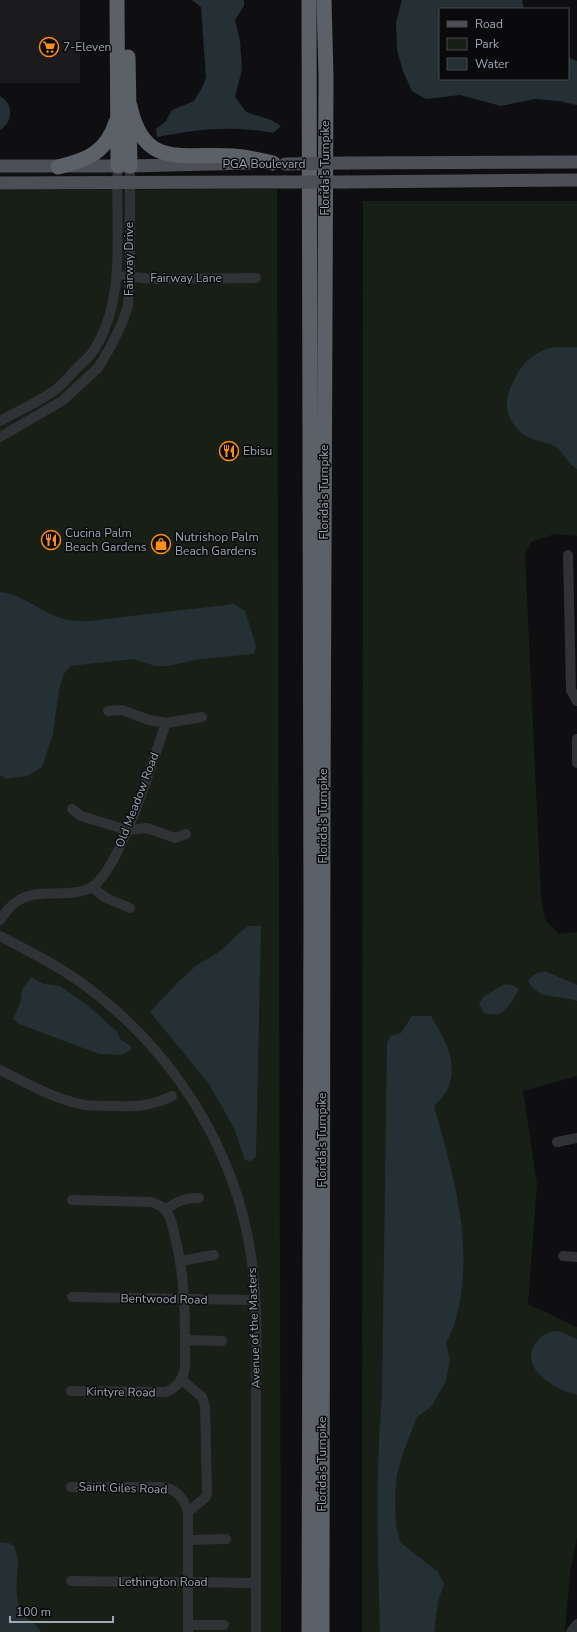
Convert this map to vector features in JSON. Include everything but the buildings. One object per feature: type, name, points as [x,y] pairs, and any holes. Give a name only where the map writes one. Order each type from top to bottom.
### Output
[{"type":"highway","points":[[117,0],[118,117],[124,166]]},
{"type":"highway","points":[[124,166],[130,106],[127,0]]},
{"type":"highway","name":"Florida's Turnpike","points":[[309,0],[311,931],[309,1632]]},
{"type":"highway","name":"Florida's Turnpike","points":[[322,1632],[326,76],[324,0]]},
{"type":"highway","points":[[326,76],[331,44],[333,0]]},
{"type":"highway","points":[[130,106],[135,127],[140,135],[149,145],[162,152],[176,156],[234,156],[279,163]]},
{"type":"highway","points":[[58,167],[81,161],[95,154],[112,135],[118,117]]},
{"type":"main road","name":"PGA Boulevard","points":[[0,166],[58,167],[279,163],[347,164],[577,162]]},
{"type":"main road","name":"PGA Boulevard","points":[[0,183],[577,180]]},
{"type":"street","name":"Fairway Drive","points":[[0,437],[62,401],[98,368],[122,324],[128,306],[130,277],[124,166]]},
{"type":"street","name":"Fairway Drive","points":[[0,421],[54,391],[92,354],[104,330],[113,305],[116,290],[124,182]]},
{"type":"street","name":"Fairway Lane","points":[[117,275],[154,279],[256,278]]},
{"type":"street","points":[[568,555],[573,582],[571,690],[577,701]]},
{"type":"street","points":[[108,711],[122,710],[149,720],[166,723],[202,717]]},
{"type":"street","name":"Old Meadow Road","points":[[0,920],[11,904],[24,896],[33,894],[78,892],[92,887],[100,882],[106,874],[127,830],[166,723]]},
{"type":"street","points":[[577,739],[577,763]]},
{"type":"street","points":[[72,808],[81,816],[127,830],[147,828],[175,838],[186,834]]},
{"type":"street","points":[[92,887],[106,898],[130,908]]},
{"type":"street","name":"Avenue of the Masters","points":[[0,936],[58,968],[103,999],[145,1038],[170,1067],[185,1088],[210,1129],[234,1185],[249,1244],[255,1300],[256,1632]]},
{"type":"street","points":[[0,1070],[50,1094],[65,1100],[86,1105],[140,1106],[151,1104],[172,1096]]},
{"type":"street","points":[[557,1142],[577,1138]]},
{"type":"street","points":[[165,1210],[174,1203],[186,1198],[199,1198]]},
{"type":"street","points":[[72,1200],[146,1201],[155,1203],[165,1210],[171,1219],[180,1262],[184,1299],[184,1372],[181,1380],[202,1397],[204,1401],[207,1492],[206,1497],[188,1512]]},
{"type":"street","points":[[180,1262],[214,1255]]},
{"type":"street","points":[[563,1256],[577,1257]]},
{"type":"street","name":"Bentwood Road","points":[[72,1297],[255,1300]]},
{"type":"street","points":[[185,1340],[222,1341]]},
{"type":"street","name":"Kintyre Road","points":[[71,1391],[161,1393],[171,1390],[181,1380]]},
{"type":"street","name":"Saint Giles Road","points":[[71,1487],[167,1488],[176,1492],[183,1498],[188,1512],[188,1629]]},
{"type":"street","points":[[188,1540],[226,1540]]},
{"type":"street","name":"Lethington Road","points":[[71,1581],[256,1582]]},
{"type":"street","points":[[188,1629],[224,1624]]},
{"type":"street","points":[[571,1632],[577,1624]]},
{"type":"shaded area","points":[[0,0],[80,0],[80,83],[0,83]]},
{"type":"green space","points":[[277,189],[281,1632],[0,1632],[0,190]]},
{"type":"green space","points":[[363,201],[577,201],[577,536],[555,534],[531,542],[525,555],[541,896],[545,920],[559,934],[577,932],[577,1076],[523,1091],[537,1184],[528,1304],[577,1327],[577,1537],[570,1573],[565,1632],[362,1632]]},
{"type":"water","points":[[192,0],[244,0],[244,6],[235,20],[240,41],[242,69],[235,97],[246,112],[271,120],[281,126],[273,133],[244,129],[215,129],[157,137],[156,129],[166,121],[172,110],[194,101],[203,86],[206,77],[201,7]]},
{"type":"water","points":[[402,0],[522,0],[524,8],[439,8],[439,80],[569,80],[569,57],[577,61],[577,105],[558,101],[535,99],[501,106],[460,95],[426,99],[412,91],[403,71],[397,50],[396,22]]},
{"type":"water","points":[[0,96],[5,99],[8,104],[10,113],[7,122],[0,130]]},
{"type":"water","points":[[554,347],[577,347],[577,469],[556,447],[530,438],[519,431],[511,420],[507,408],[509,391],[518,372],[526,362],[536,354]]},
{"type":"water","points":[[0,592],[8,593],[23,599],[58,617],[77,621],[89,621],[234,604],[245,611],[256,646],[254,654],[200,659],[168,666],[155,666],[133,659],[70,666],[64,674],[59,689],[53,734],[42,767],[27,776],[6,779],[0,775]]},
{"type":"water","points":[[247,926],[261,926],[256,1157],[250,1161],[245,1160],[234,1128],[209,1084],[150,1012],[179,981],[197,965],[219,952]]},
{"type":"water","points":[[545,971],[577,985],[577,1001],[543,994],[532,987],[528,981],[535,974]]},
{"type":"water","points":[[31,977],[44,984],[60,986],[90,1007],[117,1032],[121,1040],[130,1045],[132,1050],[121,1055],[99,1054],[19,1024],[13,1019],[21,1001],[22,990]]},
{"type":"water","points":[[505,984],[513,985],[519,990],[505,1010],[496,1014],[483,1012],[479,1003],[484,996]]},
{"type":"water","points":[[412,1016],[431,1016],[445,1041],[451,1058],[452,1067],[448,1089],[434,1106],[454,1180],[462,1230],[464,1255],[463,1281],[457,1316],[446,1343],[450,1361],[446,1381],[431,1407],[417,1417],[403,1453],[397,1475],[395,1495],[396,1525],[400,1542],[438,1572],[444,1584],[438,1601],[434,1632],[380,1632],[378,1455],[382,1396],[387,1043],[390,1036],[401,1033]]},
{"type":"water","points":[[558,1331],[577,1339],[577,1395],[551,1384],[542,1377],[532,1362],[531,1353],[537,1341],[545,1334]]},
{"type":"water","points":[[0,1542],[9,1543],[14,1546],[18,1559],[17,1598],[23,1613],[37,1626],[41,1632],[0,1632]]},
{"type":"place","name":"7-Eleven","points":[[49,47]]},
{"type":"place","name":"Ebisu","points":[[229,451]]},
{"type":"place","name":"Cucina Palm Beach Gardens","points":[[51,540]]},
{"type":"place","name":"Nutrishop Palm Beach Gardens","points":[[161,544]]}]
